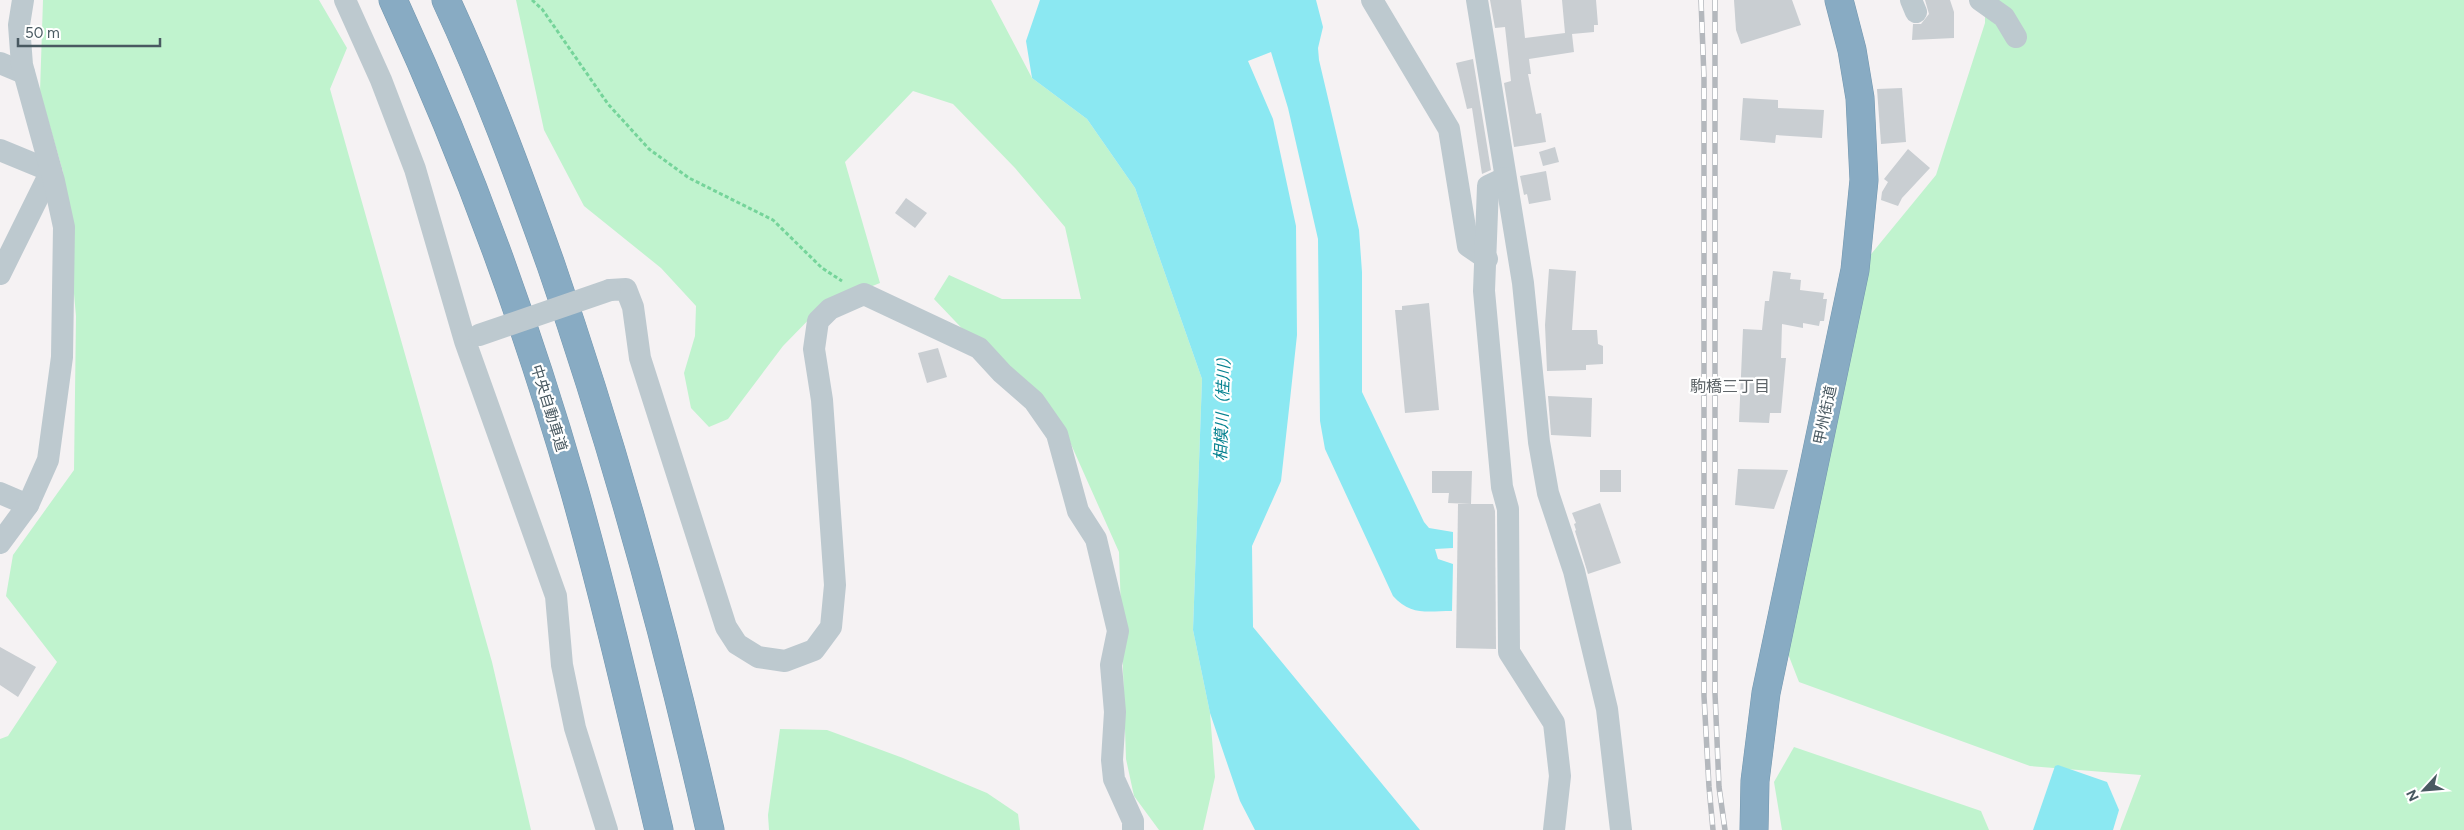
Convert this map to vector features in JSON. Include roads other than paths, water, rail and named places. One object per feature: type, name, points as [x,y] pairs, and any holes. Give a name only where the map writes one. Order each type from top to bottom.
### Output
[{"type":"highway","name":"中央自動車道","points":[[393,0],[447,123],[488,226],[529,344],[581,517],[618,655],[658,830]]},
{"type":"highway","points":[[446,0],[492,107],[576,337],[622,487],[666,647],[710,830]]},
{"type":"highway","name":"甲州街道","points":[[1754,830],[1755,781],[1766,693],[1855,270],[1864,180],[1860,98],[1852,50],[1839,0]]},
{"type":"street","points":[[0,542],[28,505],[48,460],[62,357],[64,227],[24,73],[18,25],[23,0]]},
{"type":"street","points":[[345,0],[381,80],[414,169],[472,338],[556,596],[562,665],[575,728],[607,830]]},
{"type":"street","points":[[1372,0],[1449,129],[1468,246],[1487,259]]},
{"type":"street","points":[[1477,0],[1523,283],[1539,442],[1546,485],[1574,571],[1607,708],[1621,830]]},
{"type":"street","points":[[1980,0],[2004,17],[2016,37]]},
{"type":"street","points":[[0,63],[24,73]]},
{"type":"street","points":[[0,150],[51,171]]},
{"type":"street","points":[[1,270],[51,171]]},
{"type":"street","points":[[1505,178],[1488,186],[1487,259],[1484,292],[1502,487],[1508,509],[1509,652],[1554,723],[1560,776],[1554,830]]},
{"type":"street","points":[[472,338],[610,290],[626,289],[633,307],[640,358],[726,628],[737,644],[758,657],[785,661],[814,650],[832,628],[835,585],[822,400],[814,349],[818,321],[830,309],[864,294],[979,348],[1034,401],[1057,434],[1078,511],[1096,539],[1118,631],[1111,665],[1115,712],[1112,760],[1114,779],[1133,821],[1133,830]]},
{"type":"street","points":[[0,492],[28,505]]},
{"type":"water","name":"相模川（桂川）","points":[[1040,0],[1316,0],[1323,27],[1318,48],[1319,60],[1359,230],[1362,272],[1362,392],[1424,522],[1429,528],[1453,532],[1453,548],[1435,549],[1438,559],[1453,564],[1452,611],[1427,612],[1413,610],[1406,607],[1393,596],[1325,449],[1320,421],[1318,239],[1288,108],[1271,52],[1248,61],[1273,119],[1296,226],[1297,335],[1281,481],[1252,546],[1253,627],[1420,830],[1255,830],[1240,801],[1210,713],[1193,630],[1202,379],[1135,188],[1087,119],[1032,78],[1026,41]]},
{"type":"water","points":[[2058,765],[2107,782],[2119,810],[2113,830],[2033,830],[2055,766]]},
{"type":"railway","points":[[1701,0],[1704,78],[1704,696],[1713,830]]},
{"type":"railway","points":[[1715,0],[1715,693],[1719,787],[1725,830]]},
{"type":"district","name":"駒橋三丁目","points":[[1730,386]]}]
